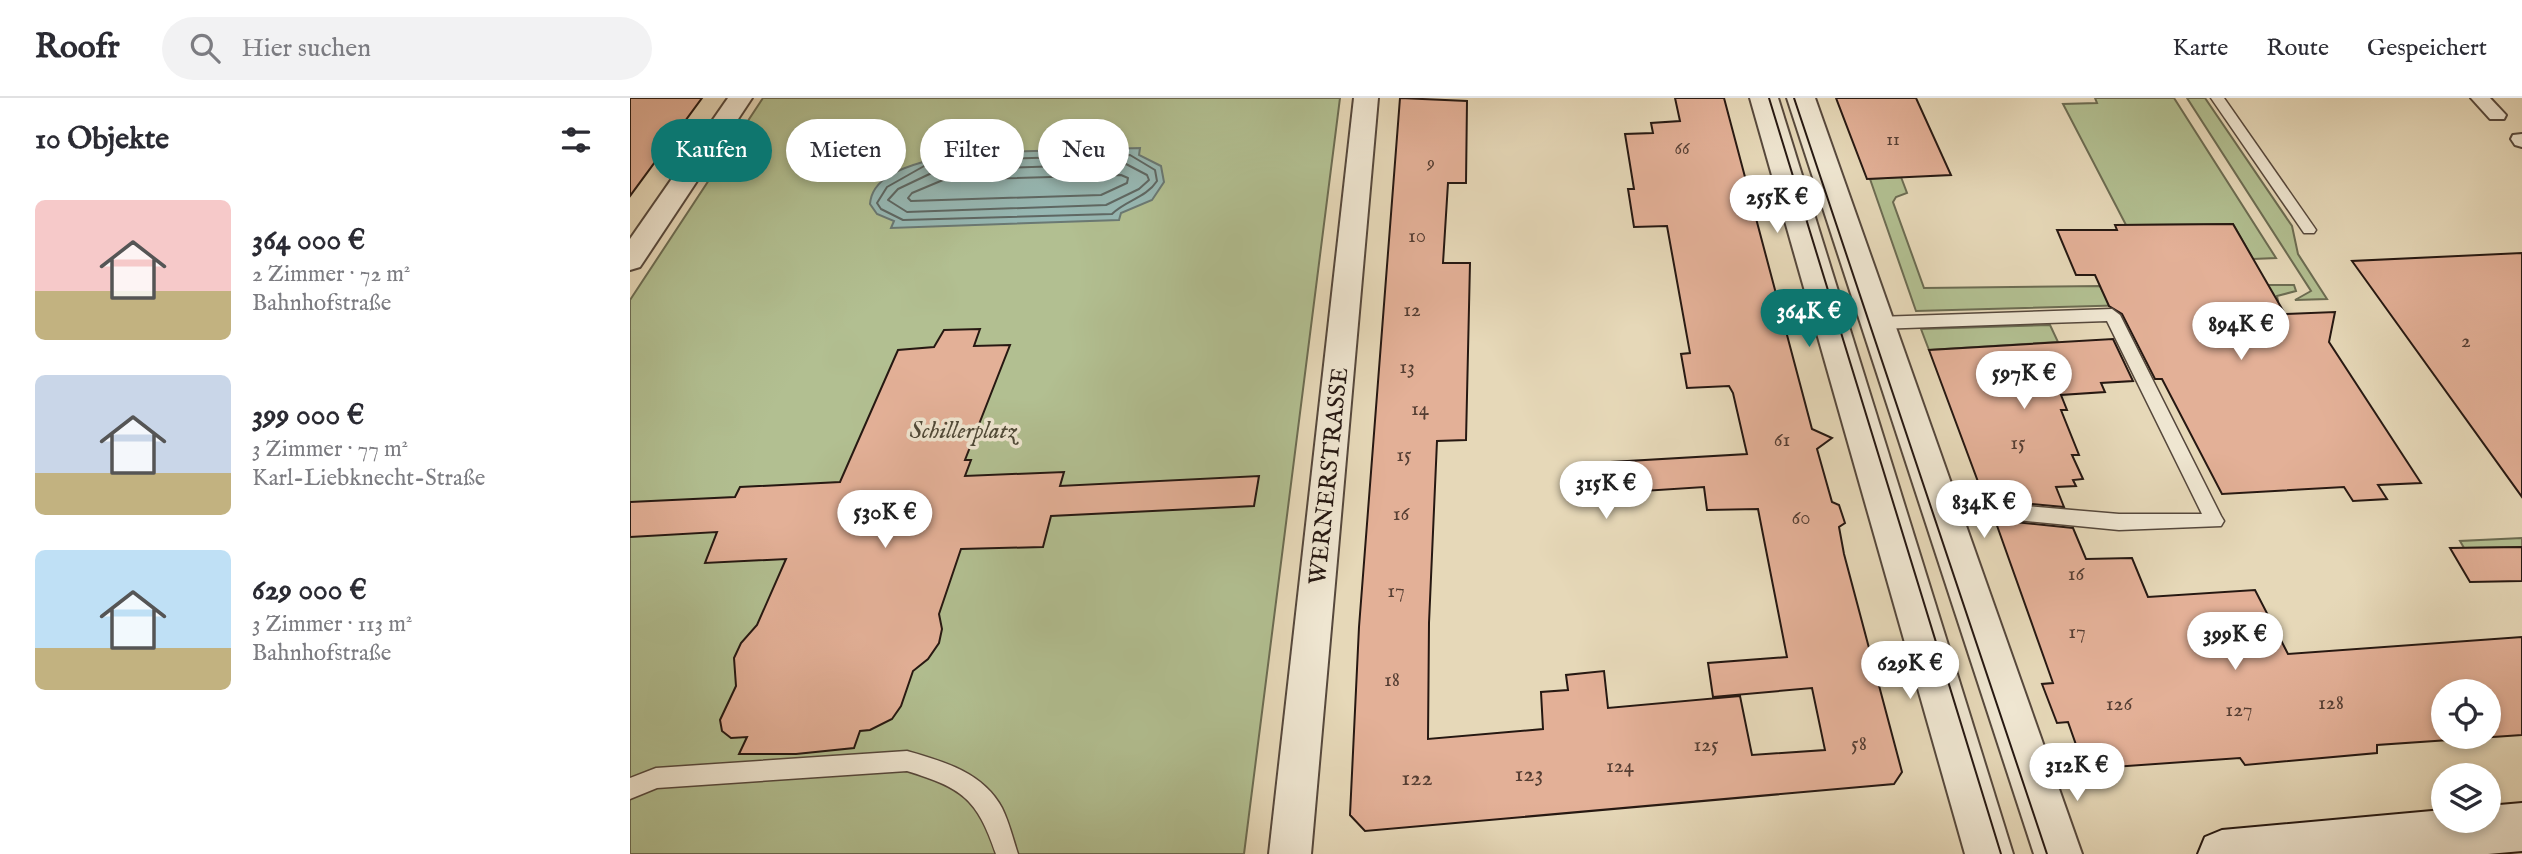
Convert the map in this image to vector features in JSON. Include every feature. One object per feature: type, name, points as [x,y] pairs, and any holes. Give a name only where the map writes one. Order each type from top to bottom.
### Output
[{"type":"street","points":[[630,260],[740,98]]},
{"type":"street","name":"WERNERSTRASSE","points":[[1290,854],[1366,98]]},
{"type":"street","points":[[1764,98],[1989,854]]},
{"type":"street","points":[[1801,98],[2058,854]]},
{"type":"street","points":[[2480,98],[2497,115]]},
{"type":"street","points":[[2222,854],[2522,827]]},
{"type":"lane","points":[[2217,98],[2309,230]]},
{"type":"lane","points":[[1877,323],[2112,315],[2215,521],[2119,522],[1966,508],[1941,510]]},
{"type":"lane","points":[[630,789],[656,778],[907,761],[953,775],[978,796],[993,813],[1007,854]]},
{"type":"green space","name":"Schillerplatz","points":[[763,98],[1340,98],[1244,854],[630,854],[630,300],[708,182],[772,182],[772,119],[749,119]]},
{"type":"green space","points":[[2095,98],[2174,98],[2276,258],[2253,259],[2233,224],[2126,225],[2063,104],[2097,103]]},
{"type":"green space","points":[[2187,98],[2205,98],[2292,226],[2298,254],[2327,299],[2295,300],[2311,291]]},
{"type":"green space","points":[[1901,177],[1907,193],[1896,197],[1893,202],[1924,288],[2100,286],[2103,292],[2270,290],[2268,285],[2294,285],[2296,291],[2277,296],[2278,301],[1916,311],[1870,179]]},
{"type":"green space","points":[[2050,325],[2058,342],[1929,350],[1921,329]]},
{"type":"green space","points":[[2522,538],[2522,547],[2464,548],[2460,541]]},
{"type":"water","points":[[1129,148],[1140,148],[1139,155],[1161,166],[1164,182],[1152,200],[1121,213],[1119,220],[891,228],[894,221],[877,214],[870,204],[876,187],[881,182],[906,182],[906,167],[920,163],[920,182],[1024,182],[1024,151],[1038,151],[1038,182],[1129,182]]},
{"type":"building","points":[[630,98],[702,98],[687,119],[651,119],[651,167],[630,196]]},
{"type":"building","points":[[1400,98],[1467,101],[1466,183],[1448,183],[1443,263],[1470,263],[1466,440],[1437,441],[1429,623],[1428,739],[1543,729],[1541,692],[1568,690],[1566,675],[1604,671],[1608,708],[1740,696],[1752,755],[1825,750],[1812,688],[1713,697],[1708,663],[1787,657],[1758,509],[1707,510],[1704,487],[1597,494],[1594,463],[1747,454],[1729,386],[1687,388],[1681,354],[1690,353],[1667,226],[1634,227],[1628,189],[1634,189],[1625,134],[1653,133],[1651,123],[1680,121],[1675,98],[1724,98],[1812,429],[1832,438],[1817,449],[1832,502],[1839,505],[1845,523],[1839,527],[1844,554],[1902,772],[1894,784],[1365,831],[1350,815],[1359,627]]},
{"type":"building","points":[[1836,98],[1916,98],[1951,175],[1867,179]]},
{"type":"building","points":[[2233,224],[2285,314],[2335,312],[2329,342],[2421,483],[2378,485],[2387,499],[2353,501],[2344,487],[2222,494],[2162,379],[2155,379],[2122,314],[2109,306],[2095,275],[2076,275],[2057,230],[2117,230],[2115,225]]},
{"type":"building","points":[[2522,253],[2522,497],[2352,261]]},
{"type":"building","points":[[980,329],[974,346],[1010,345],[965,460],[971,460],[965,476],[1064,472],[1060,486],[1259,476],[1254,506],[1051,516],[1043,547],[961,549],[939,614],[942,629],[939,643],[928,659],[913,671],[901,706],[892,719],[870,730],[860,731],[854,748],[796,754],[739,754],[747,737],[731,738],[722,731],[720,720],[736,686],[734,658],[741,643],[757,625],[786,559],[705,563],[717,532],[630,537],[630,502],[735,497],[740,487],[840,482],[898,350],[934,347],[944,330]]},
{"type":"building","points":[[2113,339],[2133,381],[2101,383],[2105,392],[2061,395],[2067,410],[2061,410],[2079,455],[2072,455],[2083,479],[2073,480],[2076,486],[2056,487],[2064,507],[1988,500],[1983,487],[1980,487],[1929,350]]},
{"type":"building","points":[[1995,520],[2073,528],[2086,559],[2132,558],[2148,597],[2255,590],[2288,654],[2522,637],[2522,735],[2501,736],[2501,679],[2431,679],[2431,741],[2377,745],[2377,753],[2245,765],[2240,758],[2099,768],[2080,756],[2068,722],[2057,723],[2042,684],[2053,683]]},
{"type":"building","points":[[2522,547],[2522,581],[2470,582],[2450,548]]},
{"type":"tram line","points":[[1769,98],[2001,854]]},
{"type":"tram line","points":[[1794,98],[2047,854]]}]
